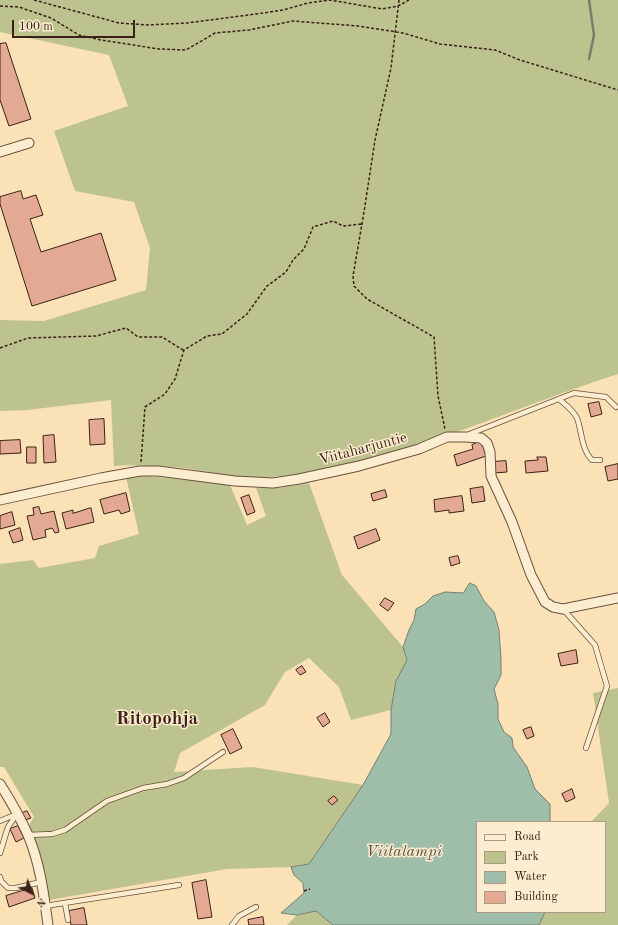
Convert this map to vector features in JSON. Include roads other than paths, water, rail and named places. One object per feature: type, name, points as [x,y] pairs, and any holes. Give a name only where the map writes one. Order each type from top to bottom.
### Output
[{"type":"street","points":[[0,152],[29,143]]},
{"type":"street","name":"Viitaharjuntie","points":[[0,500],[140,471],[158,471],[235,481],[273,483],[299,480],[359,466],[419,449],[447,437],[481,438],[487,444],[490,452],[491,476],[512,522],[531,575],[540,594],[545,602],[563,609]]},
{"type":"street","points":[[563,609],[618,598]]},
{"type":"street","points":[[1,786],[28,835],[38,868],[48,925]]},
{"type":"lane","points":[[464,437],[574,394],[606,397],[616,407]]},
{"type":"lane","points":[[559,399],[572,410],[576,418],[586,455],[592,460],[600,460]]},
{"type":"lane","points":[[563,609],[596,645],[606,686],[586,748]]},
{"type":"lane","points":[[28,835],[52,834],[65,830],[107,801],[143,788],[167,784],[184,778],[223,752]]},
{"type":"lane","points":[[0,821],[17,814]]},
{"type":"lane","points":[[0,854],[8,827],[17,814]]},
{"type":"lane","points":[[0,878],[8,888],[16,888],[41,882]]},
{"type":"lane","points":[[45,906],[180,885]]},
{"type":"lane","points":[[65,904],[68,920]]},
{"type":"lane","points":[[232,925],[239,916],[256,907]]},
{"type":"water","name":"Viitalampi","points":[[470,583],[476,586],[484,601],[494,612],[499,630],[501,659],[501,675],[494,689],[498,704],[498,719],[504,732],[512,738],[513,747],[527,767],[535,789],[550,804],[550,821],[476,821],[476,913],[545,913],[539,925],[333,925],[316,911],[297,915],[281,913],[304,893],[303,883],[294,875],[291,867],[309,864],[363,785],[391,734],[391,710],[396,681],[407,660],[403,647],[414,620],[416,609],[425,604],[433,596],[445,592],[463,593]]},
{"type":"waterway","points":[[589,0],[594,35],[589,59]]},
{"type":"district","name":"Ritopohja","points":[[157,719]]}]
